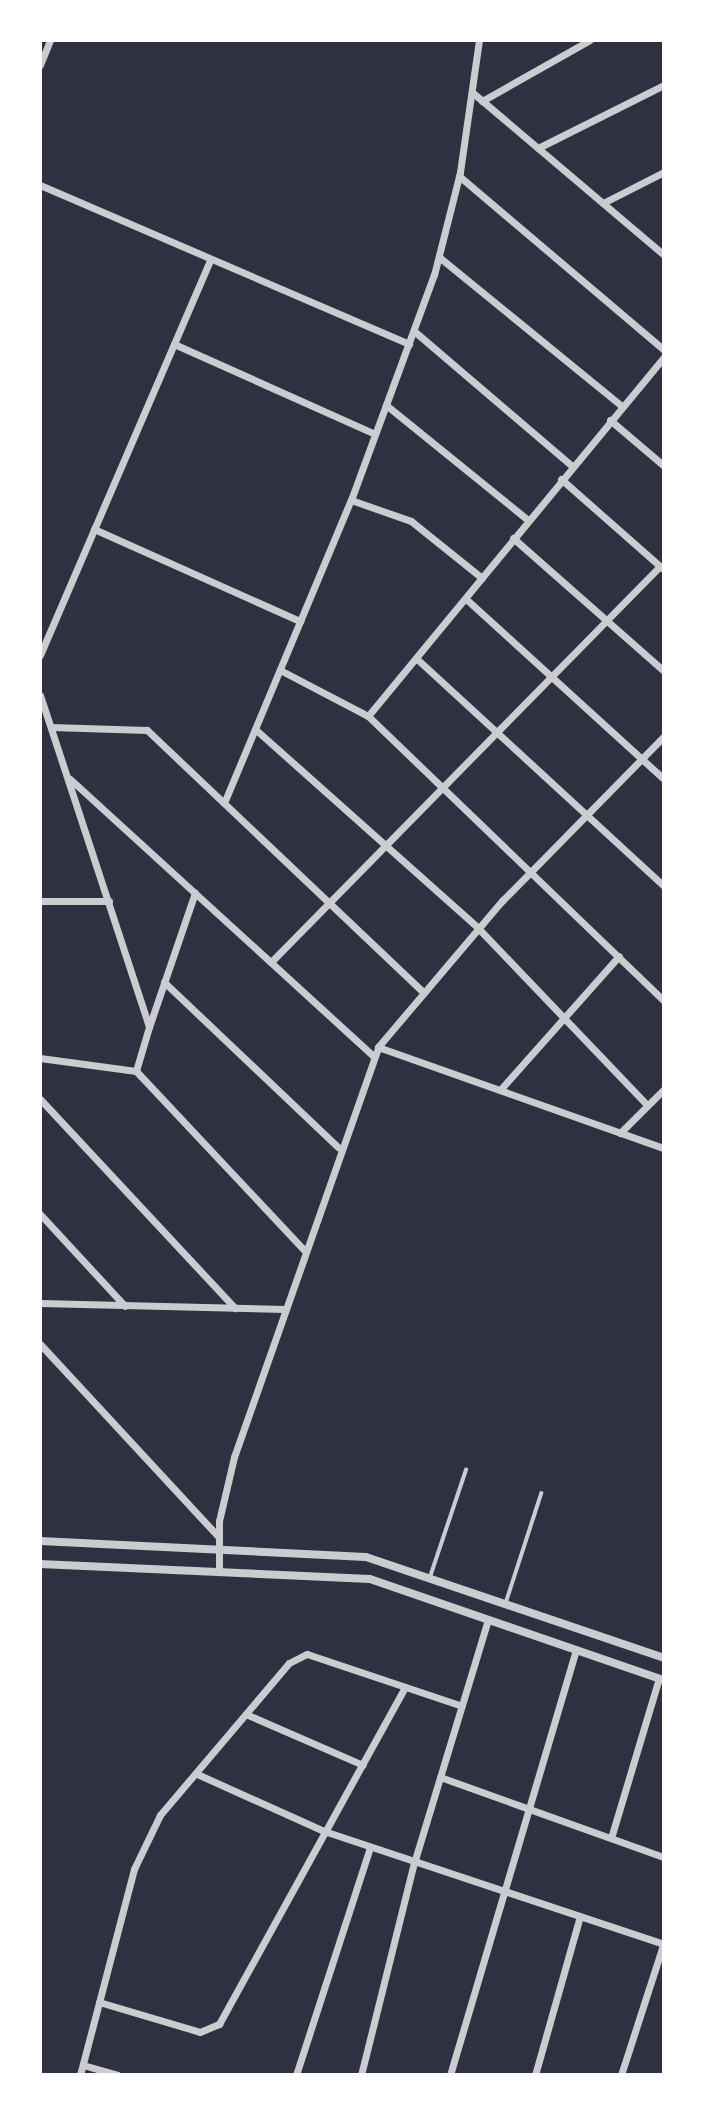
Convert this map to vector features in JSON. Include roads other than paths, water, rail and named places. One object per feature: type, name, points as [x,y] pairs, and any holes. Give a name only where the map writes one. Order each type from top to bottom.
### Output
[{"type":"street","points":[[40,65],[50,40]]},
{"type":"street","points":[[224,803],[351,500],[439,257],[458,176],[473,93],[478,40]]},
{"type":"street","points":[[482,101],[590,40]]},
{"type":"street","points":[[538,148],[664,85]]},
{"type":"street","points":[[473,93],[664,255]]},
{"type":"street","points":[[603,203],[664,172]]},
{"type":"street","points":[[458,176],[664,350]]},
{"type":"street","points":[[40,185],[409,344]]},
{"type":"street","points":[[439,257],[622,406]]},
{"type":"street","points":[[40,655],[210,260]]},
{"type":"street","points":[[414,331],[572,466]]},
{"type":"street","points":[[174,344],[375,434]]},
{"type":"street","points":[[368,716],[663,358]]},
{"type":"street","points":[[386,405],[528,520]]},
{"type":"street","points":[[610,420],[664,466]]},
{"type":"street","points":[[271,962],[662,567],[561,479]]},
{"type":"street","points":[[351,500],[411,521],[482,578]]},
{"type":"street","points":[[94,529],[300,621]]},
{"type":"street","points":[[513,538],[664,670]]},
{"type":"street","points":[[466,599],[554,676],[664,779]]},
{"type":"street","points":[[417,659],[589,812],[664,886]]},
{"type":"street","points":[[280,670],[368,716],[443,789],[533,870],[664,1001]]},
{"type":"street","points":[[40,695],[149,1027]]},
{"type":"street","points":[[51,727],[148,730],[333,901],[422,991]]},
{"type":"street","points":[[255,729],[478,928],[647,1105]]},
{"type":"street","points":[[219,1571],[218,1541],[234,1457],[338,1147],[378,1046],[478,928],[664,736]]},
{"type":"street","points":[[68,777],[374,1056]]},
{"type":"street","points":[[136,1071],[195,892]]},
{"type":"street","points":[[40,901],[109,901]]},
{"type":"street","points":[[500,1090],[619,956]]},
{"type":"street","points":[[164,982],[338,1147]]},
{"type":"street","points":[[378,1046],[664,1148]]},
{"type":"street","points":[[40,1058],[136,1071],[305,1251]]},
{"type":"street","points":[[620,1133],[664,1089]]},
{"type":"street","points":[[40,1099],[235,1308]]},
{"type":"street","points":[[40,1214],[125,1306]]},
{"type":"street","points":[[40,1303],[285,1309]]},
{"type":"street","points":[[40,1344],[218,1541]]},
{"type":"street","points":[[40,1541],[218,1541],[366,1557],[506,1602],[664,1658]]},
{"type":"street","points":[[40,1564],[370,1579],[662,1679],[611,1838]]},
{"type":"street","points":[[361,2075],[415,1863],[488,1620]]},
{"type":"street","points":[[450,2075],[576,1650]]},
{"type":"street","points":[[80,2075],[134,1869],[160,1815],[300,1655],[462,1706]]},
{"type":"street","points":[[99,2002],[200,2032],[214,2028],[405,1687]]},
{"type":"street","points":[[248,1715],[363,1765]]},
{"type":"street","points":[[197,1774],[324,1831],[664,1943],[621,2075]]},
{"type":"street","points":[[440,1777],[664,1857]]},
{"type":"street","points":[[296,2075],[370,1847]]},
{"type":"street","points":[[535,2075],[580,1916]]},
{"type":"street","points":[[83,2064],[118,2075]]},
{"type":"lane","points":[[430,1577],[466,1470]]},
{"type":"lane","points":[[506,1602],[541,1494]]}]
